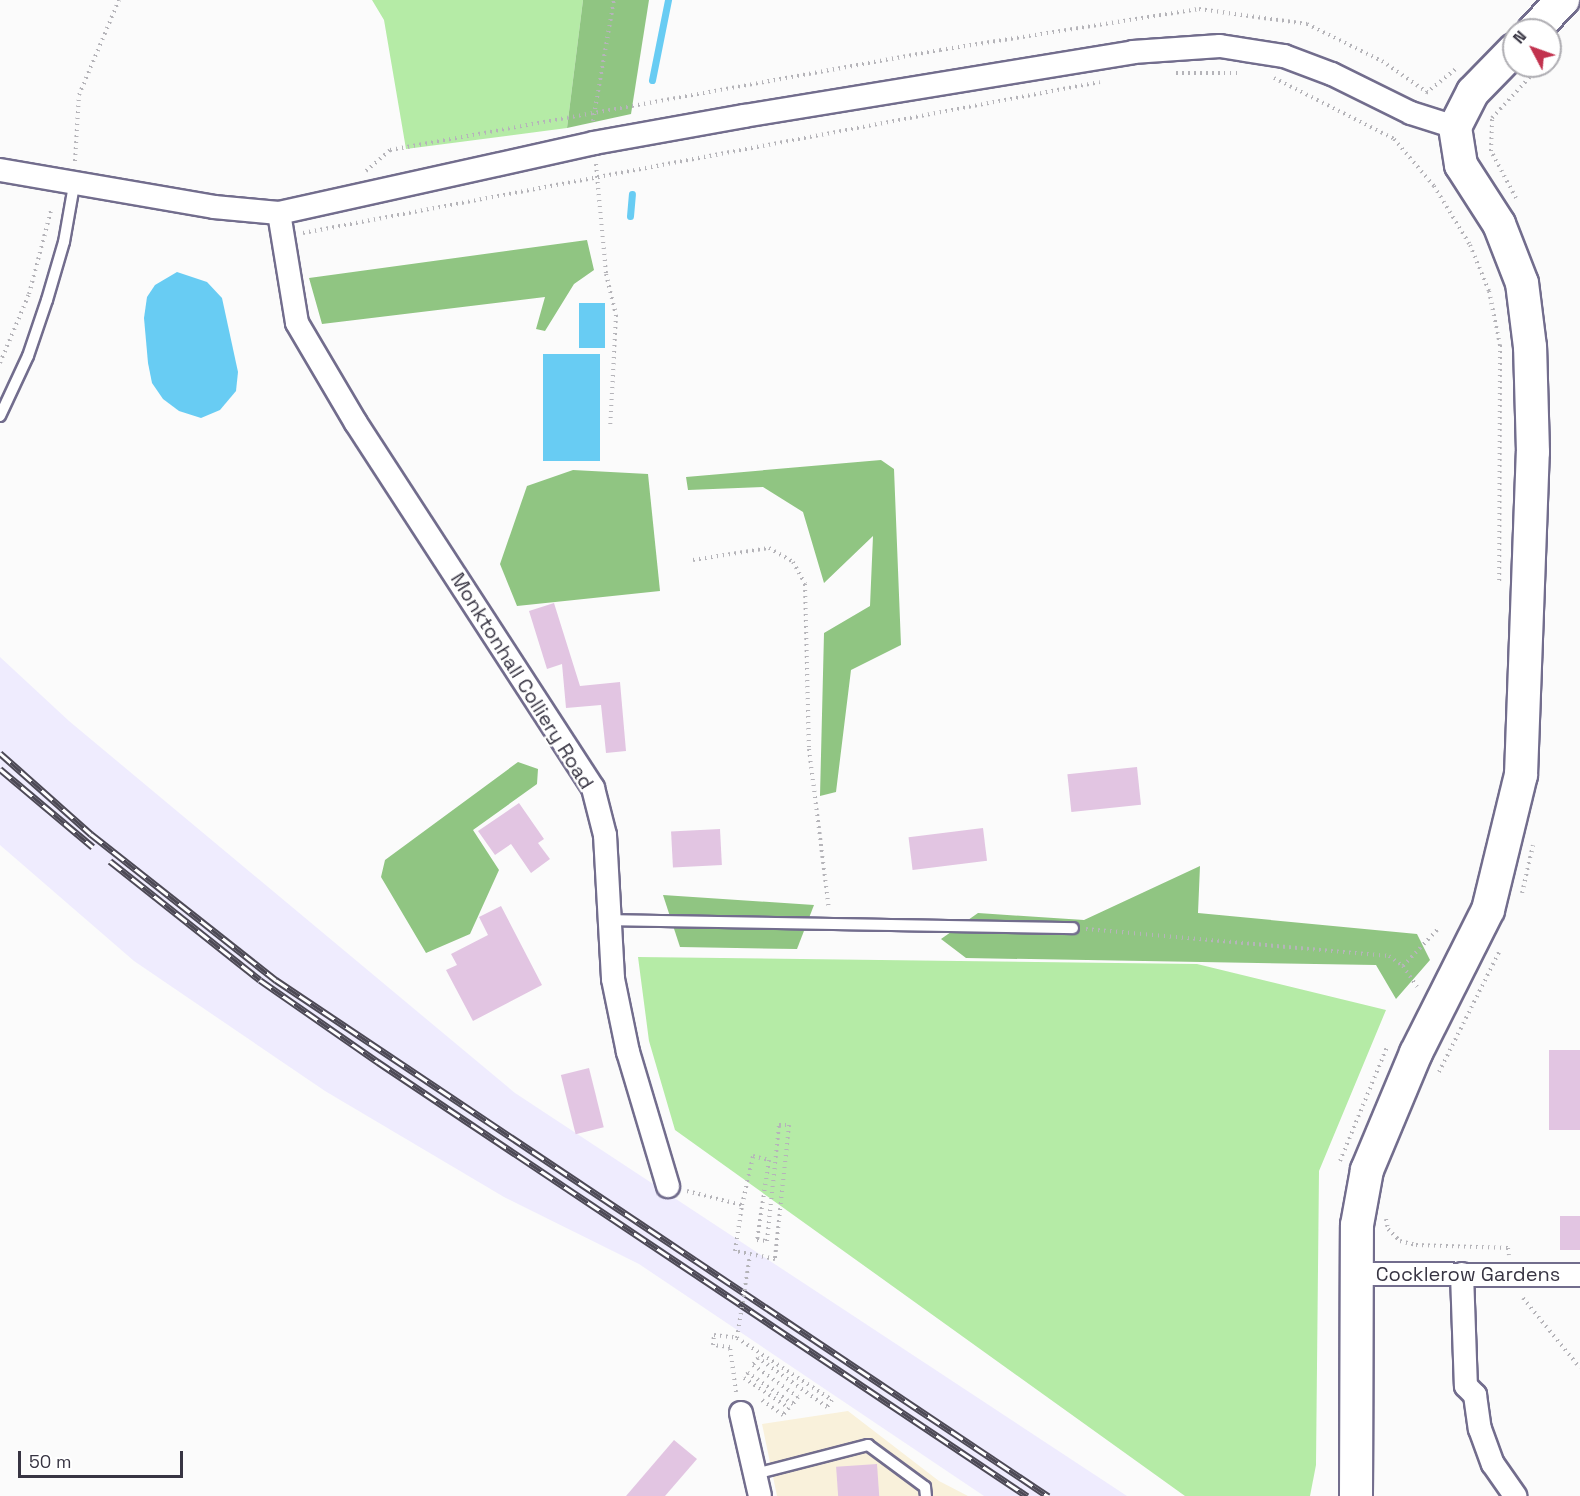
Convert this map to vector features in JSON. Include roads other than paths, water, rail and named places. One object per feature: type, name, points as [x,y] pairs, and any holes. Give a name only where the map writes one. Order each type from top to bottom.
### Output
[{"type":"main road","points":[[1545,18],[1563,0]]},
{"type":"main road","points":[[1356,1496],[1357,1225],[1367,1170],[1416,1053],[1488,910],[1521,775],[1533,452],[1530,347],[1522,283],[1499,224],[1461,165],[1455,127],[1473,92],[1502,62]]},
{"type":"street","points":[[0,170],[214,207],[279,213],[594,143],[1133,52],[1220,46],[1284,56],[1332,74],[1411,113],[1455,127]]},
{"type":"street","name":"Monktonhall Colliery Road","points":[[279,213],[297,323],[356,423],[593,788],[605,835],[613,979],[628,1052],[668,1186]]},
{"type":"street","name":"Cocklerow Gardens","points":[[1356,1274],[1580,1275]]},
{"type":"street","points":[[1462,1274],[1466,1386],[1475,1395],[1479,1429],[1493,1464],[1515,1496]]},
{"type":"street","points":[[745,1399],[760,1496]]},
{"type":"lane","points":[[0,416],[28,356],[64,242],[66,183]]},
{"type":"lane","points":[[608,920],[1073,928]]},
{"type":"lane","points":[[755,1473],[868,1445],[925,1487],[926,1496]]},
{"type":"water","points":[[177,272],[207,282],[222,298],[238,372],[236,391],[220,410],[201,418],[179,411],[163,399],[152,383],[148,363],[144,318],[147,297],[155,285]]},
{"type":"water","points":[[579,303],[605,303],[605,348],[579,348]]},
{"type":"water","points":[[543,354],[600,354],[600,461],[543,461]]},
{"type":"waterway","points":[[652,80],[668,0]]},
{"type":"waterway","points":[[630,216],[632,194]]},
{"type":"railway","points":[[0,753],[91,834],[276,980],[1048,1496]]},
{"type":"railway","points":[[0,769],[93,847]]},
{"type":"railway","points":[[110,861],[260,980],[378,1062],[1027,1496]]}]
